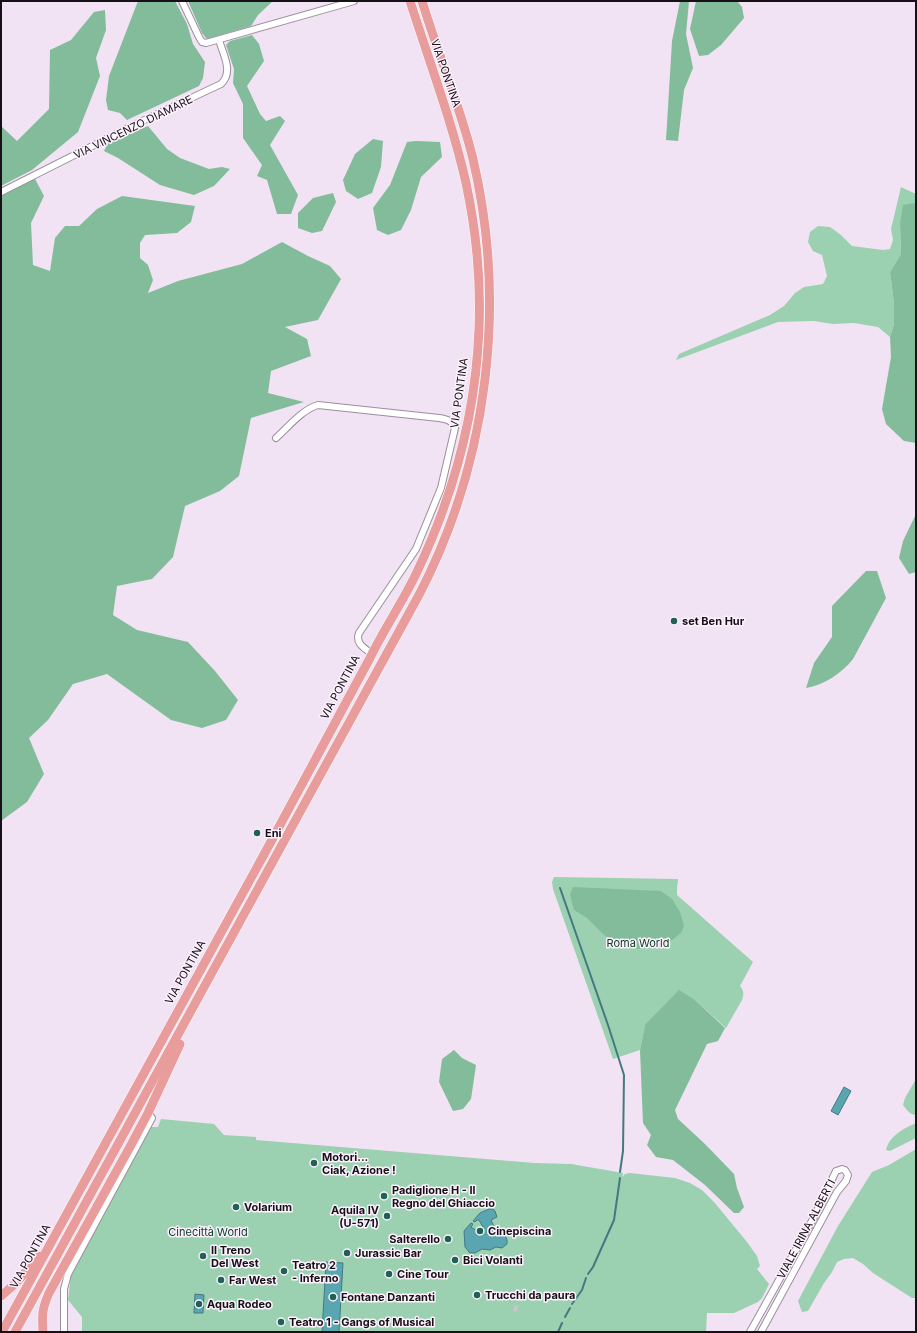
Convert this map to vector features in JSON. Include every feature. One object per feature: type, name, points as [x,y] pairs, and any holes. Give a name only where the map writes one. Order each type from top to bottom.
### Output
[{"type":"highway","name":"VIA PONTINA","points":[[2,1332],[414,579],[443,512],[458,466],[472,400],[476,363],[479,326],[476,248],[467,185],[450,122],[410,1]]},
{"type":"highway","name":"VIA PONTINA","points":[[15,1332],[430,573],[459,500],[474,443],[484,384],[489,326],[489,276],[483,214],[478,182],[466,135],[422,1]]},
{"type":"highway","points":[[43,1332],[43,1306],[49,1292],[148,1113],[175,1053],[223,962],[227,946]]},
{"type":"highway","points":[[1,1296],[17,1282],[52,1240]]},
{"type":"street","points":[[182,1],[198,36],[202,42],[208,43],[354,1]]},
{"type":"street","name":"VIA VINCENZO DIAMARE","points":[[1,192],[136,124],[222,84],[227,78],[228,72],[219,40]]},
{"type":"street","points":[[276,438],[312,406],[318,405],[439,418],[449,420],[454,424],[455,428],[441,488],[416,549],[357,638],[358,642],[372,654]]},
{"type":"street","points":[[64,1332],[64,1289],[68,1274],[152,1118],[148,1113]]},
{"type":"street","name":"VIALE IRINA ALBERTI","points":[[750,1332],[813,1219],[836,1171],[842,1169],[845,1170],[848,1175],[846,1181],[837,1192],[760,1332]]},
{"type":"green space","points":[[138,1],[175,1],[187,24],[193,44],[205,62],[203,78],[199,86],[127,120],[120,113],[108,110],[106,100],[109,76]]},
{"type":"green space","points":[[188,1],[273,1],[258,15],[251,26],[207,39],[202,33]]},
{"type":"green space","points":[[680,1],[689,1],[686,34],[693,68],[684,90],[678,141],[666,140],[672,41]]},
{"type":"green space","points":[[696,1],[737,1],[742,7],[744,18],[721,45],[708,55],[699,56],[690,29]]},
{"type":"green space","points":[[105,10],[106,30],[96,58],[100,76],[78,132],[32,170],[1,186],[1,126],[17,141],[49,109],[50,50],[71,40],[94,12]]},
{"type":"green space","points":[[252,35],[259,44],[264,61],[247,86],[260,114],[266,121],[280,116],[285,121],[270,145],[298,195],[291,214],[277,214],[267,180],[257,176],[262,165],[243,138],[243,104],[233,83],[234,69],[226,45],[230,41]]},
{"type":"green space","points":[[148,126],[167,149],[180,158],[209,169],[222,167],[230,169],[214,186],[194,195],[160,185],[118,158],[104,151],[108,143]]},
{"type":"green space","points":[[373,139],[383,141],[381,167],[372,193],[358,199],[346,191],[343,180],[355,154]]},
{"type":"green space","points":[[407,142],[440,142],[442,157],[421,177],[411,210],[401,230],[388,235],[377,230],[373,208],[390,185]]},
{"type":"green space","points":[[34,177],[44,196],[31,223],[33,265],[50,271],[55,238],[65,226],[79,226],[97,209],[122,196],[195,206],[191,222],[177,233],[145,235],[140,243],[140,258],[148,265],[153,280],[148,293],[178,281],[242,264],[282,242],[330,266],[341,279],[318,320],[285,327],[307,339],[311,356],[271,371],[268,393],[304,402],[251,418],[239,476],[220,491],[185,506],[173,557],[152,579],[117,586],[113,615],[137,630],[188,642],[215,671],[238,700],[226,720],[202,728],[171,720],[107,674],[73,684],[48,720],[29,738],[44,774],[27,802],[1,821],[1,194]]},
{"type":"green space","points":[[901,187],[916,194],[916,204],[915,203],[900,224],[901,254],[890,272],[894,304],[894,324],[890,337],[878,327],[854,323],[833,324],[814,321],[778,322],[676,360],[679,354],[770,315],[784,306],[795,293],[804,287],[823,284],[827,276],[822,255],[813,251],[808,242],[810,232],[818,226],[830,227],[852,246],[883,250],[890,249],[893,240],[891,229]]},
{"type":"green space","points":[[333,193],[336,202],[322,231],[312,233],[298,228],[298,213],[313,198]]},
{"type":"green space","points":[[915,203],[916,443],[904,441],[886,424],[882,409],[891,357],[890,337],[894,324],[894,304],[890,272],[901,254],[900,224],[903,205]]},
{"type":"green space","points":[[916,514],[916,572],[909,574],[899,558],[903,541]]},
{"type":"green space","points":[[866,571],[877,571],[886,598],[849,664],[832,678],[806,688],[814,663],[832,637],[832,606]]},
{"type":"green space","name":"Roma World","points":[[554,877],[678,879],[677,895],[753,962],[740,986],[743,993],[742,1000],[726,1028],[695,1000],[645,1025],[640,1050],[613,1059],[553,889],[552,882]]},
{"type":"green space","points":[[573,887],[661,891],[672,899],[680,912],[684,926],[681,933],[672,940],[641,949],[622,948],[602,933],[587,918],[574,910],[570,895]]},
{"type":"green space","points":[[679,990],[695,1000],[725,1028],[718,1041],[707,1044],[675,1110],[678,1119],[734,1174],[744,1207],[739,1213],[734,1213],[705,1185],[673,1160],[656,1157],[647,1145],[651,1135],[643,1123],[640,1050],[645,1025]]},
{"type":"green space","points":[[454,1050],[462,1058],[476,1065],[471,1099],[463,1109],[453,1111],[439,1082],[442,1059]]},
{"type":"green space","points":[[916,1079],[916,1115],[914,1115],[910,1113],[903,1105],[905,1098]]},
{"type":"green space","name":"Cinecittà World","points":[[161,1119],[214,1124],[224,1135],[256,1137],[256,1140],[534,1163],[571,1164],[623,1173],[622,1177],[625,1174],[630,1173],[675,1178],[690,1183],[702,1190],[714,1202],[757,1256],[760,1266],[757,1269],[769,1284],[762,1298],[758,1302],[734,1313],[707,1313],[706,1332],[82,1332],[82,1317],[68,1300],[71,1275],[151,1127],[158,1127]]},
{"type":"green space","points":[[916,1123],[916,1138],[890,1151],[886,1150],[893,1137],[902,1130]]},
{"type":"green space","points":[[916,1149],[916,1298],[912,1298],[853,1258],[844,1259],[837,1262],[808,1311],[802,1312],[798,1301],[838,1226],[872,1172],[889,1165]]},
{"type":"water","points":[[844,1087],[851,1091],[838,1115],[831,1111]]},
{"type":"water","name":"Cinepiscina","points":[[493,1209],[495,1211],[497,1217],[491,1220],[499,1237],[505,1235],[507,1244],[502,1248],[496,1247],[490,1250],[482,1249],[475,1253],[470,1253],[465,1247],[464,1231],[471,1223],[473,1224],[471,1227],[477,1231],[481,1230],[483,1227],[479,1220],[475,1222],[473,1221],[480,1213]]},
{"type":"water","name":"Fontane Danzanti","points":[[326,1262],[343,1263],[339,1332],[322,1332]]},
{"type":"water","name":"Aqua Rodeo","points":[[195,1294],[204,1295],[203,1313],[194,1313]]},
{"type":"waterway","points":[[560,888],[624,1075],[623,1151],[620,1172]]},
{"type":"waterway","points":[[588,1274],[593,1267],[614,1220],[620,1178]]},
{"type":"waterway","points":[[572,1304],[582,1290],[586,1278]]},
{"type":"waterway","points":[[565,1317],[570,1308]]},
{"type":"waterway","points":[[558,1332],[562,1323]]},
{"type":"place","name":"set Ben Hur","points":[[674,621]]},
{"type":"place","name":"Eni","points":[[257,833]]},
{"type":"place","name":"Motori... Ciak, Azione !","points":[[314,1163]]},
{"type":"place","name":"Padiglione H - Il Regno del Ghiaccio","points":[[384,1196]]},
{"type":"place","name":"Volarium","points":[[236,1207]]},
{"type":"place","name":"Aquila IV (U-571)","points":[[387,1216]]},
{"type":"place","name":"Cinepiscina","points":[[480,1231]]},
{"type":"place","name":"Salterello","points":[[448,1239]]},
{"type":"place","name":"Jurassic Bar","points":[[347,1253]]},
{"type":"place","name":"Il Treno Del West","points":[[203,1256]]},
{"type":"place","name":"Bici Volanti","points":[[455,1260]]},
{"type":"place","name":"Teatro 2 - Inferno","points":[[284,1271]]},
{"type":"place","name":"Cine Tour","points":[[389,1274]]},
{"type":"place","name":"Far West","points":[[221,1280]]},
{"type":"place","name":"Trucchi da paura","points":[[477,1295]]},
{"type":"place","name":"Fontane Danzanti","points":[[333,1297]]},
{"type":"place","name":"Aqua Rodeo","points":[[199,1304]]},
{"type":"place","name":"Teatro 1 - Gangs of Musical","points":[[281,1322]]}]
